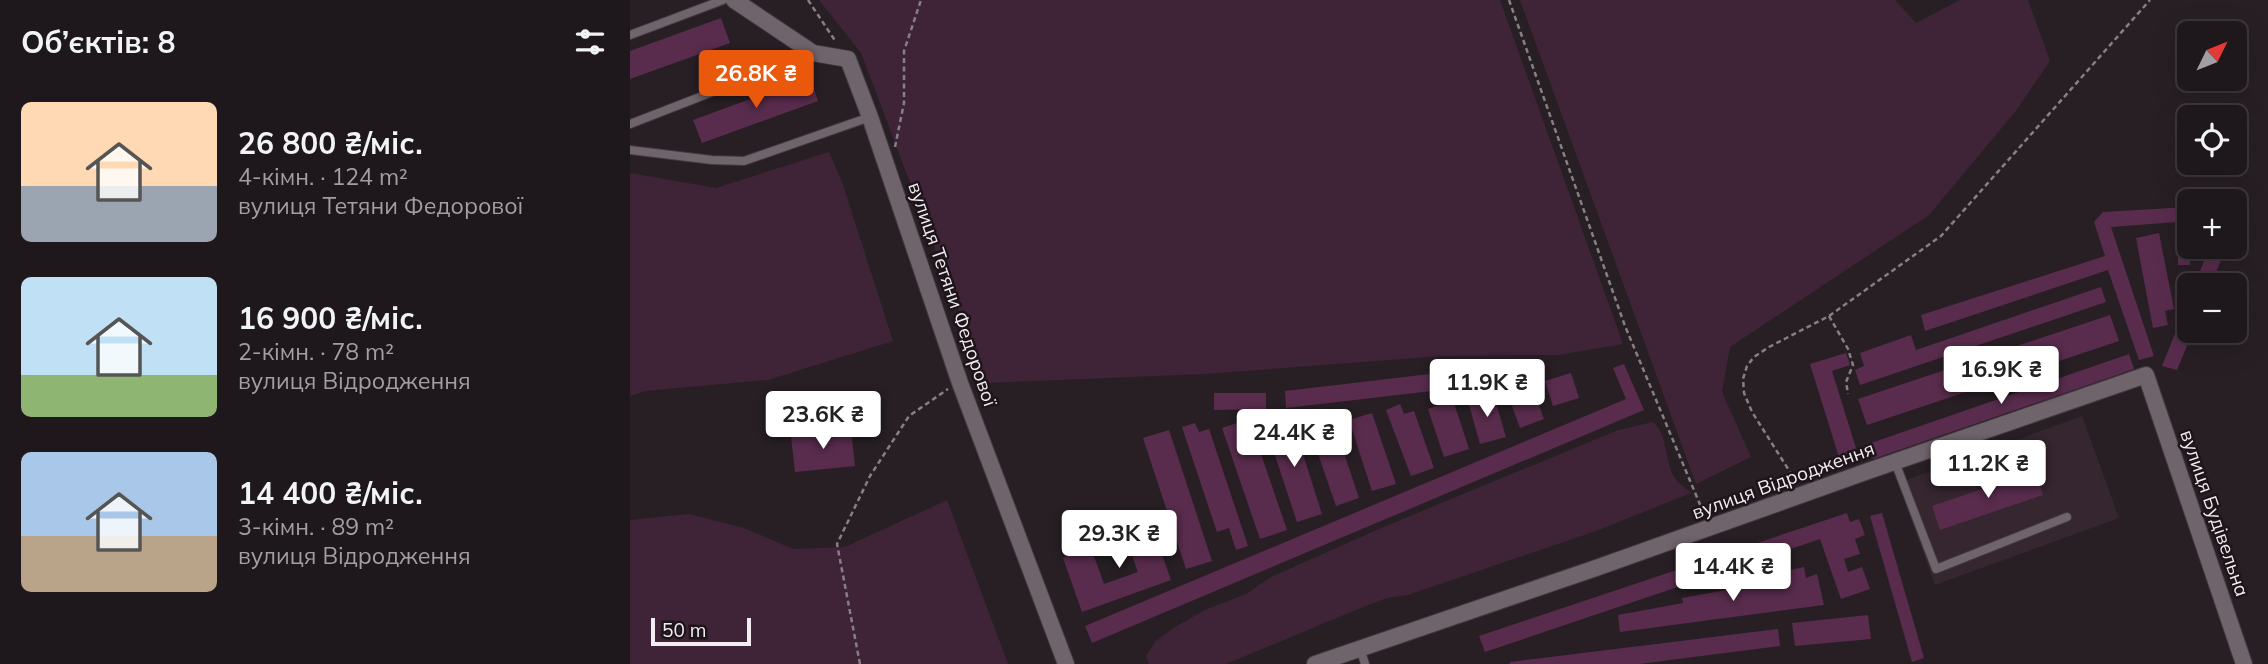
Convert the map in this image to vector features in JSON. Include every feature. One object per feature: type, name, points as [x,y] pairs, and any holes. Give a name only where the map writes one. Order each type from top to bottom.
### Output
[{"type":"street","points":[[734,0],[813,53],[848,59]]},
{"type":"street","name":"вулиця Тетяни Федорової","points":[[848,59],[960,383],[1066,664]]},
{"type":"street","name":"вулиця Відродження","points":[[1315,664],[1362,656],[1710,528],[2146,375]]},
{"type":"street","name":"вулиця Будівельна","points":[[2146,375],[2244,664]]},
{"type":"lane","points":[[630,35],[723,0]]},
{"type":"lane","points":[[630,124],[813,53]]},
{"type":"lane","points":[[630,150],[744,161],[870,117]]},
{"type":"lane","points":[[1895,462],[1936,569],[2067,517]]},
{"type":"path","points":[[808,0],[848,59]]},
{"type":"path","points":[[884,160],[895,151],[904,103],[904,51],[921,0]]},
{"type":"path","points":[[1509,0],[1625,326],[1710,528]]},
{"type":"path","points":[[1805,494],[1752,412],[1744,393],[1743,379],[1747,366],[1754,357],[1829,316],[1941,236],[2150,0]]},
{"type":"path","points":[[1829,316],[1848,349],[1853,365],[1846,382],[1848,394]]},
{"type":"path","points":[[860,664],[837,544],[870,477],[909,416],[934,397],[960,383]]},
{"type":"shaded area","points":[[819,0],[1500,0],[1623,344],[1558,355],[1442,356],[1205,374],[986,383],[861,53]]},
{"type":"shaded area","points":[[1520,0],[1895,0],[1916,23],[1960,0],[2028,0],[2050,61],[2015,112],[1929,215],[1730,347],[1722,392],[1751,457],[1696,484]]},
{"type":"shaded area","points":[[829,152],[842,182],[893,341],[768,380],[645,391],[630,396],[630,173],[716,188]]},
{"type":"shaded area","points":[[2082,416],[2119,518],[1935,585],[1898,483]]},
{"type":"shaded area","points":[[1653,422],[1662,435],[1673,474],[1691,493],[1596,531],[1408,595],[1387,598],[1226,664],[1149,664],[1146,656],[1155,642],[1173,628],[1205,610],[1246,594],[1271,577],[1386,526],[1618,430]]},
{"type":"shaded area","points":[[947,500],[1008,664],[630,664],[630,520],[689,514],[744,528],[793,549],[845,547]]},
{"type":"building","points":[[721,18],[730,43],[630,79],[630,51]]},
{"type":"building","points":[[810,77],[818,101],[702,143],[693,120]]},
{"type":"building","points":[[2177,208],[2177,222],[2111,227],[2154,356],[2139,360],[2108,270],[1925,331],[1921,315],[2105,256],[2094,222],[2103,212]]},
{"type":"building","points":[[2159,233],[2174,309],[2165,311],[2168,325],[2153,328],[2136,238]]},
{"type":"building","points":[[2178,259],[2190,259],[2190,265],[2178,265]]},
{"type":"building","points":[[2205,259],[2221,259],[2216,273],[2199,273]]},
{"type":"building","points":[[2101,287],[2106,302],[1860,385],[1855,370],[1864,366],[1860,353],[1911,335],[1916,350]]},
{"type":"building","points":[[2110,315],[2119,341],[1867,425],[1858,399]]},
{"type":"building","points":[[2177,329],[2177,343],[2188,343],[2177,370],[2162,366]]},
{"type":"building","points":[[1846,353],[1850,365],[1832,371],[1860,461],[1842,467],[1810,364]]},
{"type":"building","points":[[2129,354],[2134,369],[1873,459],[1868,444]]},
{"type":"building","points":[[1624,364],[1644,410],[1092,643],[1085,626],[1626,399],[1613,368]]},
{"type":"building","points":[[1464,370],[1466,387],[1286,408],[1285,391]]},
{"type":"building","points":[[1571,373],[1579,398],[1553,406],[1545,381]]},
{"type":"building","points":[[1532,386],[1544,419],[1520,428],[1508,395]]},
{"type":"building","points":[[1214,393],[1266,393],[1266,409],[1214,410]]},
{"type":"building","points":[[1493,393],[1506,437],[1480,444],[1468,401]]},
{"type":"building","points":[[1453,400],[1469,449],[1444,457],[1428,409]]},
{"type":"building","points":[[1400,404],[1404,414],[1414,411],[1434,468],[1411,476],[1386,410]]},
{"type":"building","points":[[1372,413],[1396,484],[1372,491],[1349,420]]},
{"type":"building","points":[[1331,414],[1359,498],[1336,506],[1307,422]]},
{"type":"building","points":[[1291,417],[1322,514],[1297,522],[1265,425]]},
{"type":"building","points":[[1249,419],[1287,530],[1260,539],[1222,428]]},
{"type":"building","points":[[1195,423],[1199,432],[1209,429],[1248,546],[1236,550],[1229,528],[1217,532],[1182,427]]},
{"type":"building","points":[[851,430],[855,466],[795,472],[791,437]]},
{"type":"building","points":[[1169,430],[1212,561],[1186,569],[1143,438]]},
{"type":"building","points":[[2035,471],[2043,495],[1940,530],[1932,506]]},
{"type":"building","points":[[1847,513],[1850,522],[1859,519],[1865,535],[1855,539],[1860,554],[1844,559],[1848,572],[1862,567],[1870,589],[1841,599],[1820,539],[1485,652],[1479,636]]},
{"type":"building","points":[[1882,513],[1924,658],[1912,662],[1870,516]]},
{"type":"building","points":[[1149,518],[1171,580],[1082,612],[1063,558],[1091,548],[1104,584],[1138,572],[1122,528]]},
{"type":"building","points":[[1804,567],[1806,578],[1817,574],[1824,605],[1620,632],[1618,615],[1683,603],[1682,598],[1781,580],[1781,572]]},
{"type":"building","points":[[1868,615],[1871,639],[1795,646],[1792,623]]},
{"type":"building","points":[[1778,629],[1780,646],[1639,664],[1510,664],[1510,662]]}]
